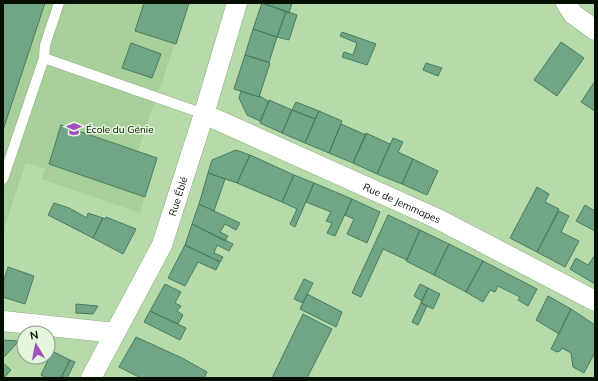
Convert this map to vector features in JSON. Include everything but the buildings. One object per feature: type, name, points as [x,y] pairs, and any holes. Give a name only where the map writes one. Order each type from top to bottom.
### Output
[{"type":"street","name":"Rue Éblé","points":[[91,378],[162,245],[204,114],[237,3]]},
{"type":"street","points":[[566,3],[572,14],[595,30]]},
{"type":"street","name":"Rue de Jemmapes","points":[[204,114],[438,219],[595,301]]},
{"type":"street","points":[[3,321],[115,333]]},
{"type":"lane","points":[[3,179],[44,58],[45,45],[59,3]]},
{"type":"lane","points":[[44,58],[204,114]]},
{"type":"shaded area","name":"École du Génie","points":[[3,3],[189,3],[138,151],[157,158],[140,213],[41,179],[46,169],[26,163],[3,231]]},
{"type":"place","name":"École du Génie","points":[[74,129]]}]
